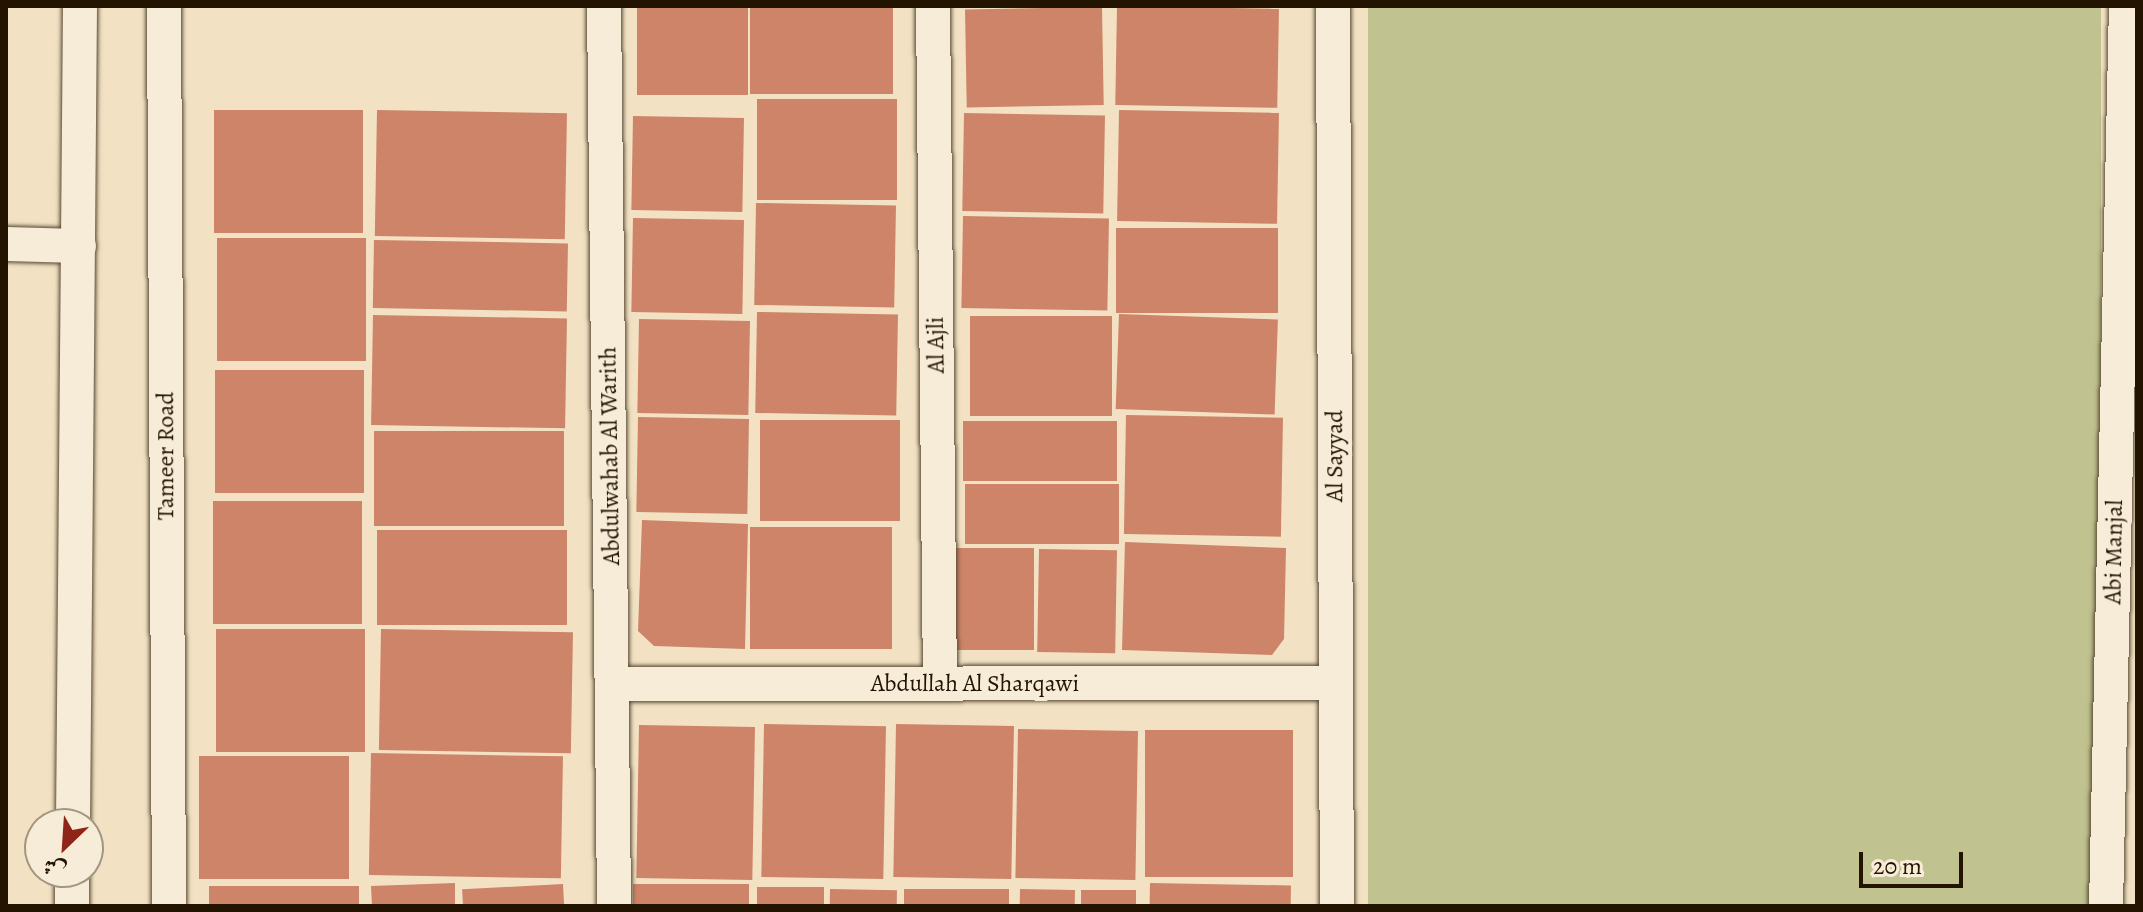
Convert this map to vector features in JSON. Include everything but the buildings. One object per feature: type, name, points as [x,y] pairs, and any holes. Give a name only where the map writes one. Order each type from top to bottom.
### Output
[{"type":"street","points":[[73,808],[80,6]]},
{"type":"street","name":"Tameer Road","points":[[164,6],[169,906]]},
{"type":"street","name":"Abdulwahab Al Warith","points":[[604,6],[614,906]]},
{"type":"street","name":"Al Ajli","points":[[933,6],[940,684]]},
{"type":"street","name":"Al Sayyad","points":[[1333,6],[1337,906]]},
{"type":"street","name":"Abi Manjal","points":[[2106,906],[2126,6]]},
{"type":"street","points":[[6,244],[79,246]]},
{"type":"street","name":"Abdullah Al Sharqawi","points":[[613,684],[1336,683]]},
{"type":"green space","points":[[1368,6],[2101,6],[2101,906],[1368,906]]}]
